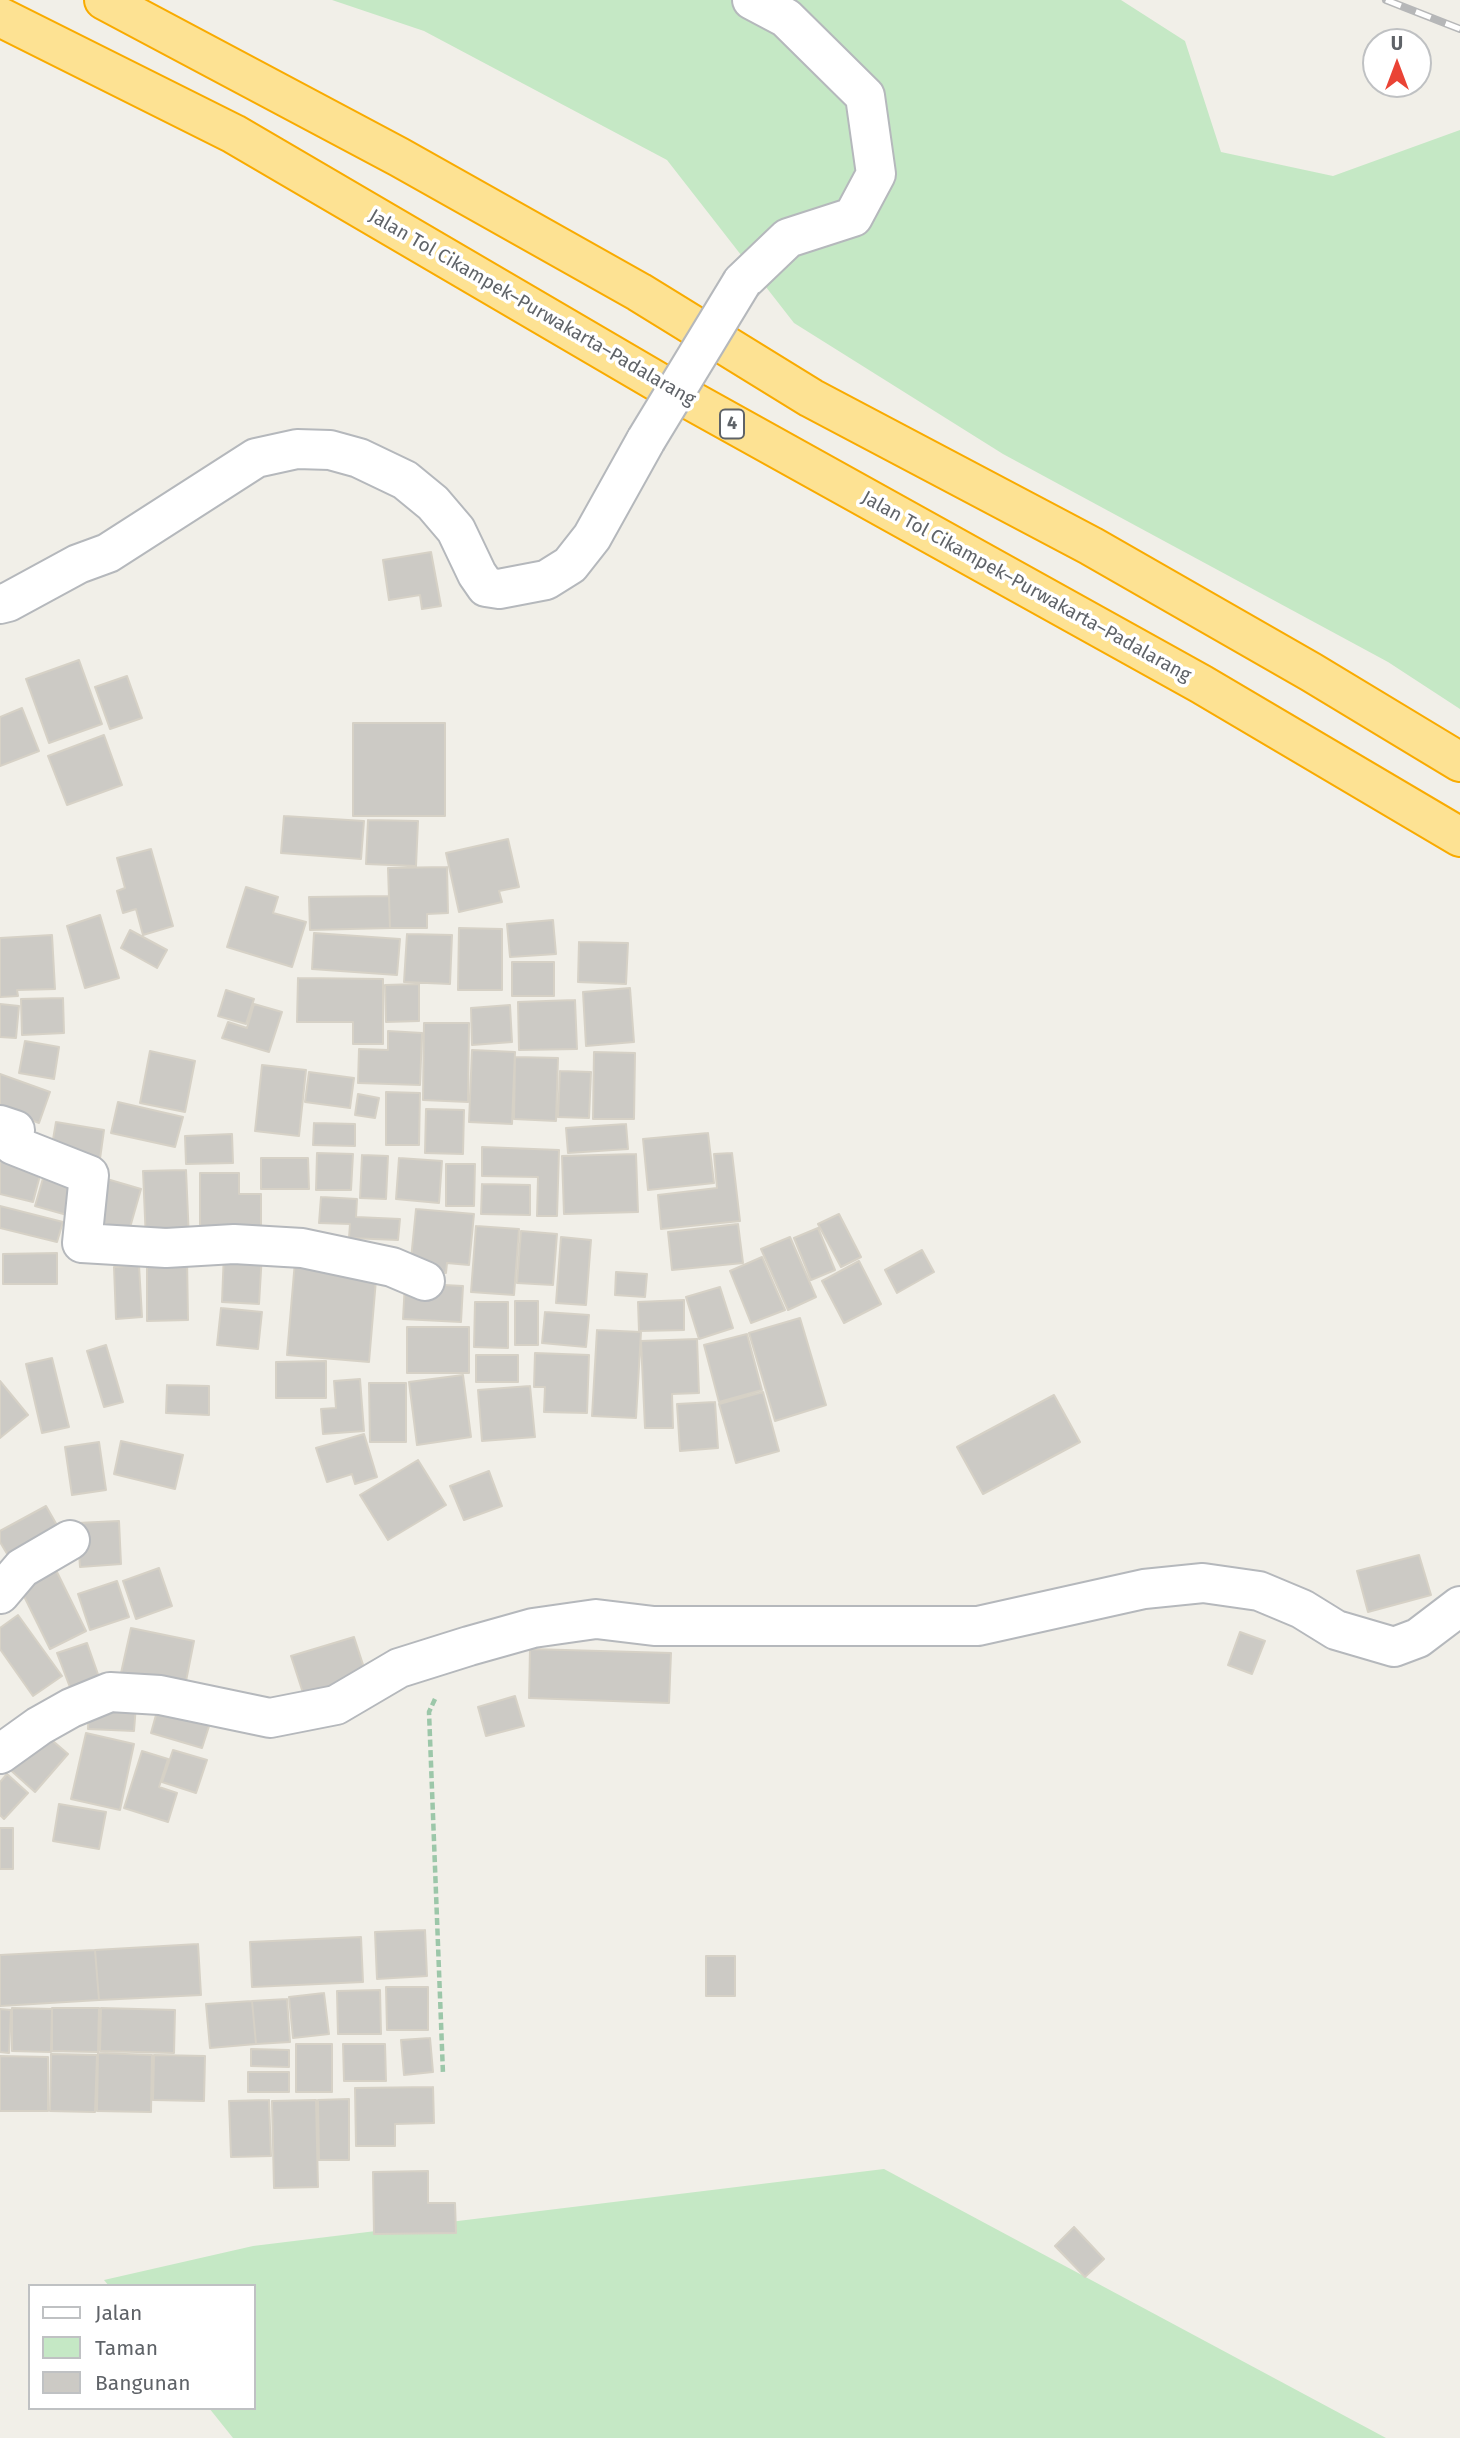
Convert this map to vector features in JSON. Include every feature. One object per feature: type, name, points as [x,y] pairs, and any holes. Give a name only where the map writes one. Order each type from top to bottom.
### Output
[{"type":"highway","points":[[104,0],[399,157],[627,285],[811,398],[1091,546],[1311,671],[1460,762]]},
{"type":"highway","name":"Jalan Tol Cikampek–Purwakarta–Padalarang","points":[[0,17],[234,134],[663,385],[1201,684],[1460,837]]},
{"type":"street","points":[[0,604],[78,564],[108,553],[256,458],[297,449],[330,450],[359,458],[405,480],[433,503],[456,530],[486,587],[499,589],[546,580],[570,565],[592,537],[646,440],[741,282],[788,238],[853,217],[876,174],[865,96],[786,18],[752,0]]},
{"type":"street","points":[[0,1125],[15,1130],[13,1145],[89,1175],[82,1243],[166,1248],[234,1244],[302,1248],[392,1267],[425,1281]]},
{"type":"street","points":[[0,1594],[22,1568],[70,1540]]},
{"type":"street","points":[[0,1754],[39,1726],[71,1708],[110,1692],[160,1695],[270,1718],[336,1704],[399,1668],[469,1646],[533,1628],[596,1619],[654,1626],[978,1626],[1144,1589],[1203,1583],[1259,1591],[1302,1609],[1336,1630],[1394,1647],[1418,1638],[1460,1606]]},
{"type":"path","points":[[443,2074],[429,1712],[440,1686],[457,1667],[469,1646]]},
{"type":"green space","points":[[332,0],[1121,0],[1185,41],[1221,152],[1333,176],[1460,130],[1460,709],[1388,662],[1003,454],[794,323],[667,160],[424,31]]},
{"type":"green space","points":[[884,2169],[1386,2438],[233,2438],[211,2410],[256,2410],[256,2284],[107,2284],[104,2280],[253,2246]]},
{"type":"building","points":[[431,552],[441,606],[422,609],[420,595],[389,600],[383,560]]},
{"type":"building","points":[[79,660],[102,724],[49,743],[26,679]]},
{"type":"building","points":[[127,676],[142,718],[110,729],[95,687]]},
{"type":"building","points":[[22,708],[39,751],[0,766],[0,717]]},
{"type":"building","points":[[353,723],[445,723],[445,816],[353,816]]},
{"type":"building","points":[[104,735],[122,785],[67,805],[48,756]]},
{"type":"building","points":[[284,816],[364,821],[361,859],[281,853]]},
{"type":"building","points":[[368,820],[418,821],[416,866],[366,864]]},
{"type":"building","points":[[508,839],[519,887],[499,891],[502,902],[459,912],[446,853]]},
{"type":"building","points":[[151,849],[173,926],[143,935],[136,909],[123,913],[117,891],[125,888],[117,858]]},
{"type":"building","points":[[447,867],[448,913],[427,914],[427,928],[390,928],[388,868]]},
{"type":"building","points":[[246,887],[278,897],[273,913],[306,922],[292,967],[227,947]]},
{"type":"building","points":[[389,896],[390,928],[310,930],[309,897]]},
{"type":"building","points":[[100,915],[119,978],[85,988],[67,926]]},
{"type":"building","points":[[553,920],[556,954],[510,957],[507,924]]},
{"type":"building","points":[[459,928],[502,929],[502,990],[458,990]]},
{"type":"building","points":[[130,930],[167,950],[157,968],[121,948]]},
{"type":"building","points":[[314,933],[400,939],[397,975],[312,969]]},
{"type":"building","points":[[407,934],[452,935],[450,984],[404,982]]},
{"type":"building","points":[[52,935],[55,989],[17,990],[18,996],[0,997],[0,938]]},
{"type":"building","points":[[579,942],[628,943],[626,984],[578,982]]},
{"type":"building","points":[[512,962],[554,962],[554,996],[512,996]]},
{"type":"building","points":[[298,978],[383,979],[383,1044],[353,1044],[353,1022],[297,1022]]},
{"type":"building","points":[[419,984],[419,1021],[386,1022],[385,985]]},
{"type":"building","points":[[630,988],[634,1042],[586,1046],[583,992]]},
{"type":"building","points":[[226,990],[254,999],[246,1024],[218,1016]]},
{"type":"building","points":[[63,998],[64,1033],[22,1035],[21,999]]},
{"type":"building","points":[[575,1000],[577,1049],[519,1050],[518,1002]]},
{"type":"building","points":[[0,1004],[19,1006],[16,1038],[0,1037]]},
{"type":"building","points":[[254,1004],[282,1012],[269,1052],[222,1038],[228,1022],[247,1028]]},
{"type":"building","points":[[510,1005],[512,1042],[472,1045],[471,1008]]},
{"type":"building","points":[[424,1023],[469,1023],[468,1102],[423,1100]]},
{"type":"building","points":[[388,1031],[422,1033],[420,1085],[358,1083],[359,1049],[388,1050]]},
{"type":"building","points":[[25,1041],[59,1047],[54,1079],[19,1073]]},
{"type":"building","points":[[472,1050],[515,1052],[512,1124],[469,1122]]},
{"type":"building","points":[[150,1051],[195,1061],[185,1112],[140,1103]]},
{"type":"building","points":[[594,1052],[635,1053],[634,1119],[593,1119]]},
{"type":"building","points":[[515,1057],[558,1058],[556,1121],[514,1119]]},
{"type":"building","points":[[262,1065],[306,1070],[299,1136],[255,1131]]},
{"type":"building","points":[[560,1071],[591,1072],[589,1118],[558,1117]]},
{"type":"building","points":[[309,1072],[354,1078],[350,1108],[305,1102]]},
{"type":"building","points":[[0,1074],[50,1092],[39,1123],[0,1108]]},
{"type":"building","points":[[386,1092],[420,1093],[419,1145],[386,1145]]},
{"type":"building","points":[[358,1094],[379,1098],[375,1118],[355,1115]]},
{"type":"building","points":[[118,1102],[183,1117],[175,1147],[111,1133]]},
{"type":"building","points":[[426,1109],[464,1110],[463,1154],[425,1153]]},
{"type":"building","points":[[56,1122],[104,1130],[99,1166],[50,1157]]},
{"type":"building","points":[[314,1123],[355,1124],[355,1146],[313,1145]]},
{"type":"building","points":[[626,1124],[628,1149],[568,1153],[566,1128]]},
{"type":"building","points":[[708,1133],[714,1183],[648,1190],[643,1139]]},
{"type":"building","points":[[232,1134],[233,1163],[186,1164],[185,1136]]},
{"type":"building","points":[[482,1147],[559,1150],[557,1216],[537,1216],[538,1177],[482,1176]]},
{"type":"building","points":[[0,1149],[44,1160],[33,1202],[0,1194]]},
{"type":"building","points":[[317,1153],[353,1154],[351,1190],[316,1190]]},
{"type":"building","points":[[732,1153],[740,1221],[661,1229],[658,1195],[717,1188],[714,1154]]},
{"type":"building","points":[[636,1154],[638,1212],[564,1214],[562,1156]]},
{"type":"building","points":[[362,1155],[388,1156],[386,1199],[360,1198]]},
{"type":"building","points":[[261,1158],[308,1158],[309,1189],[261,1189]]},
{"type":"building","points":[[399,1158],[442,1161],[439,1203],[396,1199]]},
{"type":"building","points":[[446,1164],[475,1164],[474,1206],[446,1206]]},
{"type":"building","points":[[46,1168],[85,1179],[74,1217],[35,1206]]},
{"type":"building","points":[[186,1170],[189,1239],[146,1241],[143,1171]]},
{"type":"building","points":[[200,1173],[239,1173],[239,1194],[261,1194],[261,1241],[200,1241]]},
{"type":"building","points":[[100,1177],[141,1189],[129,1231],[88,1219]]},
{"type":"building","points":[[482,1184],[530,1185],[530,1215],[481,1214]]},
{"type":"building","points":[[321,1197],[357,1199],[356,1217],[400,1219],[398,1240],[349,1238],[350,1224],[319,1223]]},
{"type":"building","points":[[0,1206],[63,1222],[57,1242],[0,1228]]},
{"type":"building","points":[[416,1209],[474,1214],[469,1265],[447,1263],[446,1273],[410,1269]]},
{"type":"building","points":[[839,1214],[861,1257],[841,1267],[818,1224]]},
{"type":"building","points":[[738,1224],[743,1263],[672,1270],[668,1232]]},
{"type":"building","points":[[476,1226],[519,1229],[514,1295],[471,1292]]},
{"type":"building","points":[[818,1228],[835,1270],[811,1280],[794,1238]]},
{"type":"building","points":[[521,1231],[557,1234],[553,1285],[517,1283]]},
{"type":"building","points":[[561,1237],[591,1240],[586,1305],[556,1303]]},
{"type":"building","points":[[790,1237],[816,1297],[788,1310],[761,1249]]},
{"type":"building","points":[[922,1250],[934,1272],[897,1293],[885,1270]]},
{"type":"building","points":[[224,1252],[262,1254],[259,1304],[222,1302]]},
{"type":"building","points":[[57,1253],[57,1284],[3,1284],[3,1254]]},
{"type":"building","points":[[147,1257],[187,1257],[188,1320],[147,1321]]},
{"type":"building","points":[[762,1257],[785,1310],[751,1323],[730,1271]]},
{"type":"building","points":[[295,1261],[377,1268],[369,1362],[287,1355]]},
{"type":"building","points":[[859,1261],[881,1304],[844,1323],[822,1281]]},
{"type":"building","points":[[139,1265],[142,1317],[116,1319],[114,1267]]},
{"type":"building","points":[[616,1272],[647,1274],[645,1297],[615,1295]]},
{"type":"building","points":[[405,1283],[463,1286],[461,1322],[403,1319]]},
{"type":"building","points":[[720,1287],[733,1328],[699,1339],[686,1297]]},
{"type":"building","points":[[684,1300],[684,1330],[639,1331],[638,1302]]},
{"type":"building","points":[[515,1301],[538,1301],[538,1345],[515,1345]]},
{"type":"building","points":[[475,1302],[508,1302],[508,1348],[474,1347]]},
{"type":"building","points":[[221,1308],[262,1312],[258,1349],[217,1345]]},
{"type":"building","points":[[545,1312],[589,1315],[586,1347],[542,1343]]},
{"type":"building","points":[[800,1318],[826,1405],[775,1421],[749,1333]]},
{"type":"building","points":[[407,1327],[469,1327],[469,1373],[407,1373]]},
{"type":"building","points":[[597,1330],[641,1332],[636,1418],[592,1416]]},
{"type":"building","points":[[747,1334],[762,1390],[719,1402],[704,1345]]},
{"type":"building","points":[[697,1339],[699,1393],[672,1394],[673,1428],[645,1428],[641,1341]]},
{"type":"building","points":[[106,1345],[123,1402],[104,1407],[87,1351]]},
{"type":"building","points":[[535,1353],[589,1355],[587,1413],[544,1412],[545,1387],[534,1387]]},
{"type":"building","points":[[476,1355],[518,1355],[518,1382],[476,1382]]},
{"type":"building","points":[[52,1358],[69,1427],[42,1433],[26,1364]]},
{"type":"building","points":[[326,1361],[326,1398],[276,1398],[276,1362]]},
{"type":"building","points":[[463,1375],[471,1437],[417,1445],[409,1382]]},
{"type":"building","points":[[360,1379],[364,1431],[323,1434],[321,1409],[336,1408],[334,1381]]},
{"type":"building","points":[[0,1381],[28,1415],[0,1438]]},
{"type":"building","points":[[369,1383],[406,1383],[406,1442],[370,1442]]},
{"type":"building","points":[[167,1385],[209,1386],[209,1415],[166,1413]]},
{"type":"building","points":[[530,1386],[535,1437],[482,1441],[478,1390]]},
{"type":"building","points":[[763,1392],[779,1451],[736,1463],[719,1404]]},
{"type":"building","points":[[1054,1395],[1080,1442],[983,1494],[957,1447]]},
{"type":"building","points":[[715,1402],[718,1448],[680,1451],[677,1404]]},
{"type":"building","points":[[364,1434],[377,1477],[355,1484],[352,1474],[327,1482],[316,1448]]},
{"type":"building","points":[[121,1441],[183,1455],[175,1489],[114,1474]]},
{"type":"building","points":[[99,1442],[106,1490],[72,1495],[65,1447]]},
{"type":"building","points":[[418,1460],[446,1505],[388,1540],[360,1495]]},
{"type":"building","points":[[489,1471],[502,1506],[464,1520],[450,1486]]},
{"type":"building","points":[[46,1506],[62,1534],[12,1562],[0,1542],[0,1531]]},
{"type":"building","points":[[119,1521],[121,1564],[80,1567],[77,1523]]},
{"type":"building","points":[[1419,1555],[1431,1595],[1368,1612],[1357,1571]]},
{"type":"building","points":[[54,1566],[86,1631],[50,1649],[18,1584]]},
{"type":"building","points":[[159,1568],[172,1606],[136,1619],[123,1581]]},
{"type":"building","points":[[117,1581],[129,1617],[90,1630],[78,1594]]},
{"type":"building","points":[[18,1615],[62,1676],[33,1696],[0,1649],[0,1628]]},
{"type":"building","points":[[131,1628],[194,1641],[185,1686],[121,1673]]},
{"type":"building","points":[[1240,1632],[1265,1641],[1252,1674],[1228,1665]]},
{"type":"building","points":[[354,1637],[368,1680],[305,1699],[291,1656]]},
{"type":"building","points":[[87,1643],[100,1680],[71,1690],[57,1653]]},
{"type":"building","points":[[530,1649],[671,1653],[669,1703],[529,1698]]},
{"type":"building","points":[[515,1696],[524,1726],[486,1736],[478,1707]]},
{"type":"building","points":[[89,1703],[136,1705],[134,1731],[88,1729]]},
{"type":"building","points":[[159,1704],[211,1720],[202,1748],[151,1733]]},
{"type":"building","points":[[39,1729],[68,1754],[35,1792],[6,1766]]},
{"type":"building","points":[[86,1733],[134,1744],[120,1810],[71,1799]]},
{"type":"building","points":[[173,1750],[207,1760],[196,1793],[162,1782]]},
{"type":"building","points":[[142,1751],[168,1759],[159,1787],[177,1793],[168,1822],[124,1808]]},
{"type":"building","points":[[7,1774],[28,1793],[4,1819],[0,1815],[0,1782]]},
{"type":"building","points":[[59,1804],[106,1812],[99,1849],[53,1841]]},
{"type":"building","points":[[0,1828],[13,1828],[13,1869],[0,1869]]},
{"type":"building","points":[[425,1930],[427,1976],[377,1979],[375,1932]]},
{"type":"building","points":[[361,1937],[363,1982],[252,1987],[250,1942]]},
{"type":"building","points":[[198,1944],[201,1995],[99,2000],[95,1950]]},
{"type":"building","points":[[95,1950],[99,2000],[0,2006],[0,1955]]},
{"type":"building","points":[[706,1956],[735,1956],[735,1996],[706,1996]]},
{"type":"building","points":[[386,1987],[428,1987],[428,2030],[387,2030]]},
{"type":"building","points":[[380,1990],[381,2034],[338,2034],[337,1991]]},
{"type":"building","points":[[324,1993],[329,2034],[293,2038],[289,1997]]},
{"type":"building","points":[[287,1999],[290,2042],[256,2044],[252,2001]]},
{"type":"building","points":[[252,2001],[256,2044],[210,2048],[206,2004]]},
{"type":"building","points":[[12,2008],[52,2009],[51,2052],[12,2051]]},
{"type":"building","points":[[52,2008],[99,2008],[98,2052],[52,2051]]},
{"type":"building","points":[[101,2008],[175,2010],[174,2053],[100,2051]]},
{"type":"building","points":[[0,2009],[11,2010],[9,2053],[0,2052]]},
{"type":"building","points":[[430,2038],[433,2072],[404,2075],[401,2040]]},
{"type":"building","points":[[296,2044],[332,2044],[332,2092],[296,2092]]},
{"type":"building","points":[[343,2044],[385,2044],[386,2081],[344,2081]]},
{"type":"building","points":[[251,2049],[289,2050],[289,2067],[251,2066]]},
{"type":"building","points":[[98,2053],[152,2055],[151,2112],[97,2111]]},
{"type":"building","points":[[51,2054],[97,2055],[95,2112],[50,2111]]},
{"type":"building","points":[[154,2055],[205,2056],[204,2101],[153,2100]]},
{"type":"building","points":[[0,2056],[48,2057],[48,2111],[0,2111]]},
{"type":"building","points":[[248,2072],[289,2072],[289,2092],[248,2092]]},
{"type":"building","points":[[433,2087],[434,2123],[395,2124],[395,2146],[356,2146],[355,2088]]},
{"type":"building","points":[[349,2099],[349,2160],[319,2160],[318,2100]]},
{"type":"building","points":[[269,2100],[271,2156],[231,2157],[229,2101]]},
{"type":"building","points":[[316,2100],[318,2187],[274,2188],[272,2101]]},
{"type":"building","points":[[428,2171],[428,2203],[455,2203],[456,2233],[374,2234],[373,2172]]},
{"type":"building","points":[[1074,2227],[1104,2259],[1085,2277],[1055,2246]]},
{"type":"railway","points":[[1386,0],[1460,29]]}]
